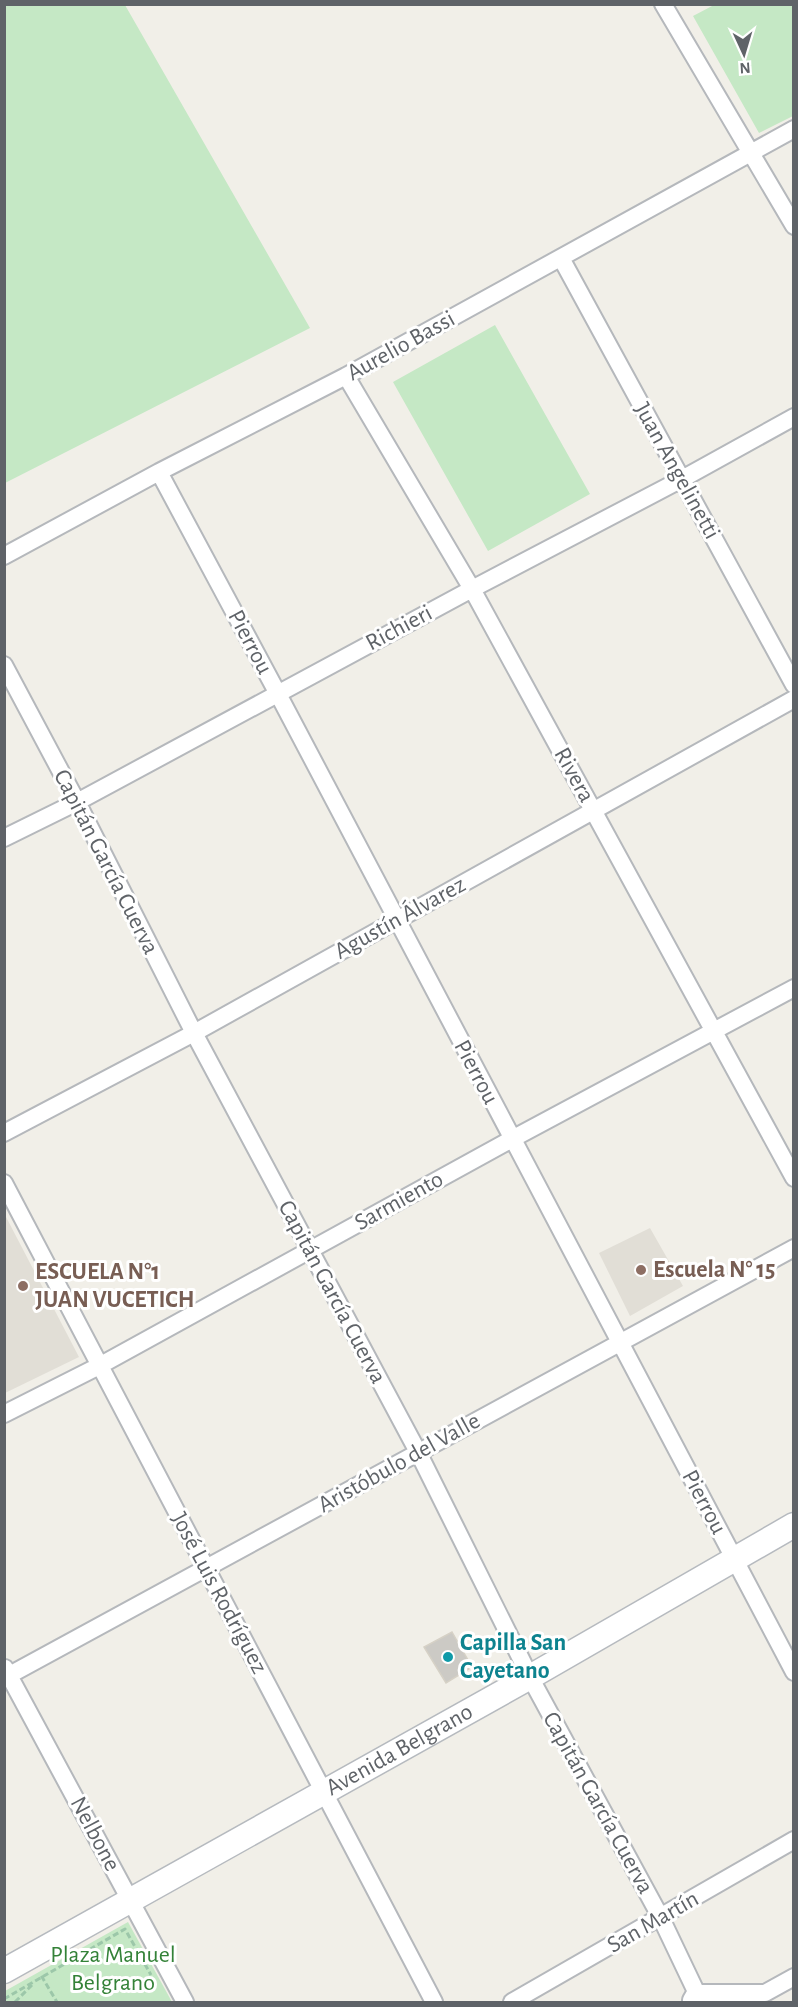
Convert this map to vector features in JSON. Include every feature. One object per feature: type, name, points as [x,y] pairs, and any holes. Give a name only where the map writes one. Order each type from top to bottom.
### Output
[{"type":"main road","name":"Avenida Belgrano","points":[[4,1971],[530,1677],[794,1525]]},
{"type":"street","points":[[663,4],[794,226]]},
{"type":"street","name":"Aurelio Bassi","points":[[4,556],[159,472],[346,376],[794,129]]},
{"type":"street","name":"Juan Angelinetti","points":[[561,258],[794,685]]},
{"type":"street","name":"Rivera","points":[[346,376],[472,589],[794,1178]]},
{"type":"street","name":"Richieri","points":[[4,837],[77,802],[472,589],[682,480],[794,417]]},
{"type":"street","name":"Pierrou","points":[[159,472],[794,1672]]},
{"type":"street","name":"Capitán García Cuerva","points":[[4,665],[77,802],[194,1033],[418,1452],[530,1677],[661,1918],[695,1999]]},
{"type":"street","name":"Agustín Álvarez","points":[[4,1133],[194,1033],[794,699]]},
{"type":"street","name":"Sarmiento","points":[[4,1414],[99,1366],[512,1139],[794,988]]},
{"type":"street","name":"José Luis Rodríguez","points":[[4,1183],[434,2002]]},
{"type":"street","name":"Aristóbulo del Valle","points":[[6,1673],[207,1567],[794,1248]]},
{"type":"street","name":"Nelbone","points":[[6,1673],[185,2002]]},
{"type":"street","name":"San Martín","points":[[512,2002],[661,1918],[794,1839]]},
{"type":"street","points":[[695,1999],[763,1998],[794,1977]]},
{"type":"path","points":[[4,1999],[125,1929],[156,1984]]},
{"type":"path","points":[[15,2002],[42,1977]]},
{"type":"path","points":[[42,1977],[57,2002]]},
{"type":"shaded area","name":"ESCUELA N°1 JUAN VUCETICH","points":[[5,1215],[79,1357],[4,1393]]},
{"type":"shaded area","name":"Escuela N° 15","points":[[650,1228],[683,1286],[630,1316],[599,1253]]},
{"type":"green space","points":[[5,4],[125,5],[310,328],[5,483]]},
{"type":"green space","points":[[714,5],[793,5],[793,116],[759,133],[693,16]]},
{"type":"green space","points":[[495,325],[590,494],[488,551],[393,382]]},
{"type":"green space","name":"Plaza Manuel Belgrano","points":[[128,1922],[172,2002],[5,2002],[5,1991]]},
{"type":"building","name":"Capilla San Cayetano","points":[[452,1632],[472,1667],[446,1683],[424,1647]]},
{"type":"place","name":"Escuela N° 15","points":[[641,1270]]},
{"type":"place","name":"ESCUELA N°1 JUAN VUCETICH","points":[[23,1286]]},
{"type":"place","name":"Capilla San Cayetano","points":[[448,1657]]}]
